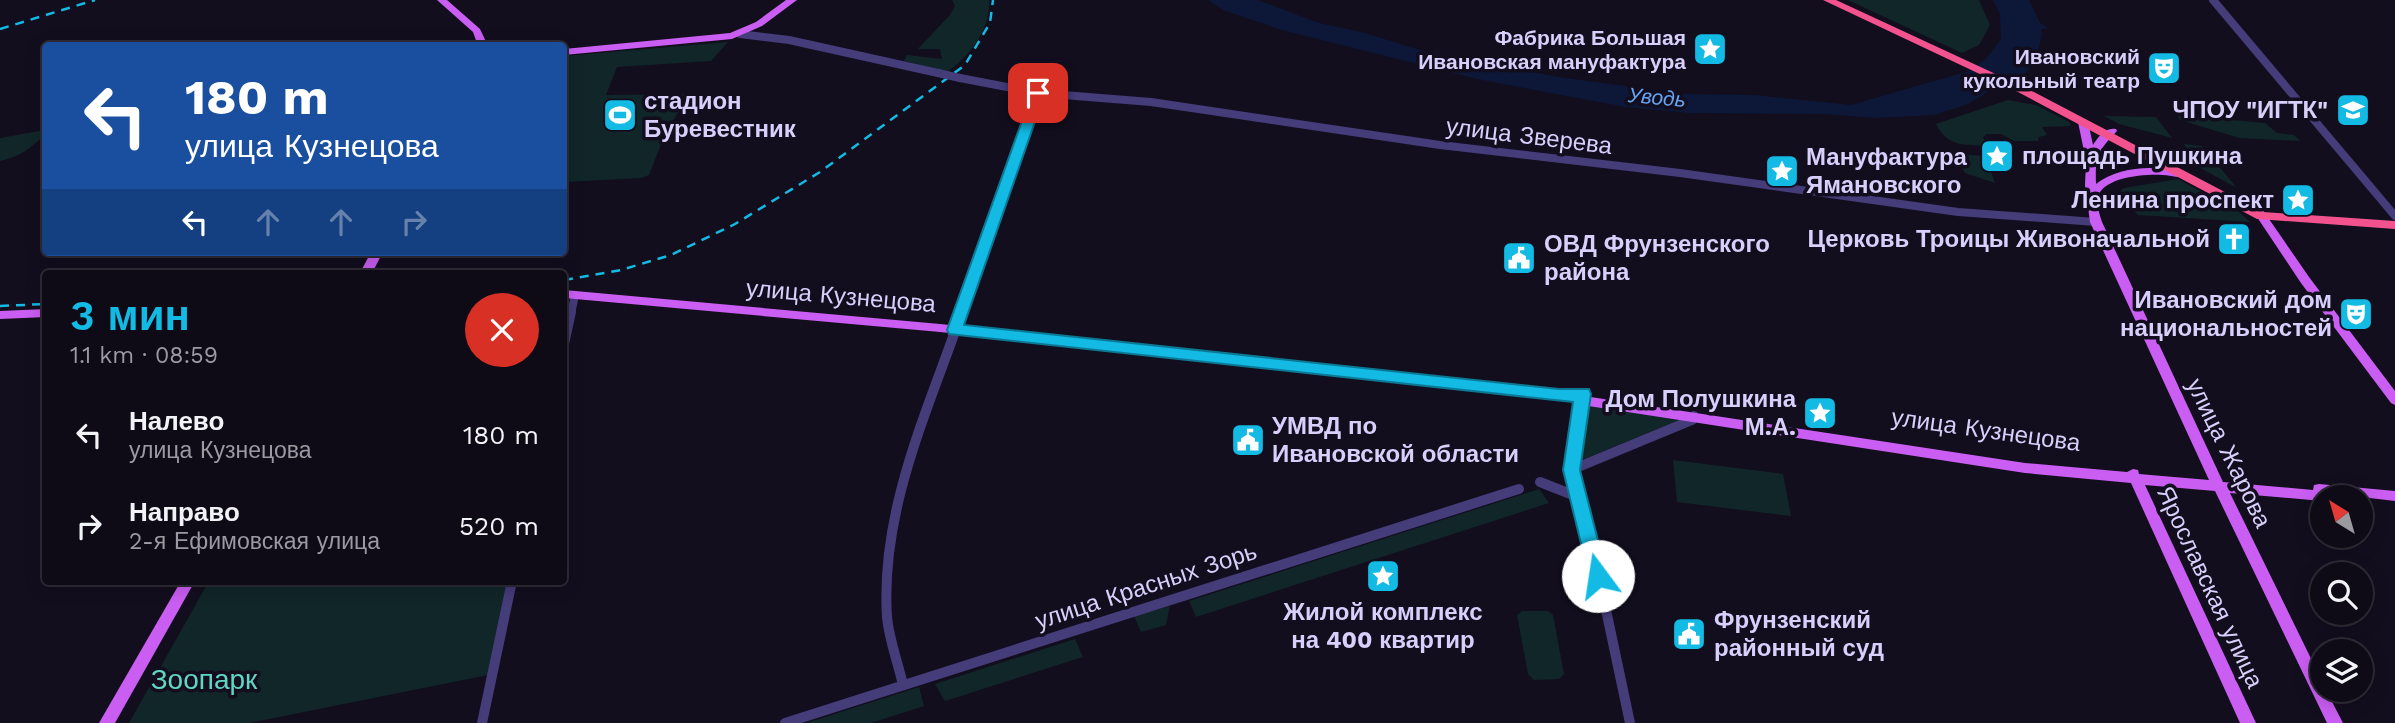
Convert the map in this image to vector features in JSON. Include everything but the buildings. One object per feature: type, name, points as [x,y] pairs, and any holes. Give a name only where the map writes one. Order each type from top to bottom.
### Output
[{"type":"highway","points":[[1828,0],[1958,57]]},
{"type":"highway","points":[[1838,0],[2027,89],[2258,212],[2395,217]]},
{"type":"highway","points":[[2027,89],[2083,122],[2109,132],[2258,212],[2395,225]]},
{"type":"main road","points":[[442,0],[477,31],[482,42]]},
{"type":"main road","points":[[567,52],[740,34],[792,0]]},
{"type":"main road","points":[[2083,122],[2091,163],[2093,200]]},
{"type":"main road","points":[[2091,163],[2096,142],[2109,132]]},
{"type":"main road","points":[[2093,200],[2095,190],[2100,184],[2114,176],[2166,172],[2190,177]]},
{"type":"main road","name":"улица Жарова","points":[[2093,200],[2096,222],[2217,483],[2335,723]]},
{"type":"main road","points":[[2258,212],[2395,400]]},
{"type":"main road","name":"улица Кузнецова","points":[[569,294],[955,330],[1579,397],[2133,475]]},
{"type":"main road","points":[[0,315],[42,313]]},
{"type":"main road","name":"улица Кузнецова","points":[[1579,397],[2025,468],[2395,496]]},
{"type":"main road","name":"Ярославская улица","points":[[2133,475],[2248,723]]},
{"type":"main road","name":"улица Кузнецова","points":[[2217,483],[2310,494]]},
{"type":"main road","points":[[2373,501],[2395,503]]},
{"type":"main road","points":[[107,723],[186,585]]},
{"type":"street","points":[[2213,0],[2395,217]]},
{"type":"street","name":"улица Зверева","points":[[740,34],[818,46],[1038,93],[1151,102],[1440,145],[1680,173],[1958,212],[2096,222]]},
{"type":"street","points":[[903,685],[887,619],[888,556],[900,491],[1038,93]]},
{"type":"street","points":[[567,314],[569,294]]},
{"type":"street","points":[[1579,397],[1571,470],[1630,723]]},
{"type":"street","points":[[1571,470],[1692,420],[1694,416]]},
{"type":"street","points":[[1540,482],[1578,497]]},
{"type":"street","name":"улица Красных Зорь","points":[[785,723],[1519,489]]},
{"type":"street","points":[[482,723],[511,585]]},
{"type":"green space","points":[[952,0],[989,0],[987,21],[971,50],[947,72],[904,61],[907,55],[942,59],[940,49],[918,49],[949,16],[955,6]]},
{"type":"green space","points":[[1848,0],[1979,0],[1990,25],[1979,45],[1962,53]]},
{"type":"green space","name":"стадион Буревестник","points":[[728,42],[711,61],[617,67],[606,95],[689,94],[665,134],[649,175],[641,178],[567,182],[567,56]]},
{"type":"green space","points":[[2008,100],[2036,105],[2069,122],[2071,126],[2042,127],[2047,135],[2039,137],[2038,141],[2014,141],[2001,134],[1987,134],[1983,137],[1988,146],[1951,141],[1936,124]]},
{"type":"green space","points":[[2177,115],[2265,123],[2277,133],[2294,135],[2300,141],[2239,138],[2180,120]]},
{"type":"green space","points":[[2104,116],[2156,117],[2172,138],[2119,124]]},
{"type":"green space","points":[[42,131],[42,137],[29,148],[0,161],[0,138]]},
{"type":"green space","points":[[2184,144],[2202,146],[2237,188],[2193,164]]},
{"type":"green space","points":[[1956,154],[1985,156],[1995,183],[1965,173]]},
{"type":"green space","points":[[2178,179],[2239,212],[2250,222],[2138,215],[2116,194],[2124,188]]},
{"type":"green space","points":[[1595,403],[1679,420],[1579,461],[1578,429],[1584,414]]},
{"type":"green space","points":[[1673,460],[1783,474],[1791,516],[1677,502]]},
{"type":"green space","points":[[1539,489],[1549,503],[1196,617],[1189,601]]},
{"type":"green space","name":"Зоопарк","points":[[207,585],[512,585],[493,674],[249,723],[129,723]]},
{"type":"green space","points":[[1170,606],[1166,625],[1141,632],[1134,616]]},
{"type":"green space","points":[[1522,611],[1548,611],[1553,615],[1564,674],[1559,679],[1534,680],[1528,674],[1517,615]]},
{"type":"green space","points":[[1075,639],[1083,657],[945,701],[935,684]]},
{"type":"green space","points":[[919,687],[924,706],[871,723],[806,723]]},
{"type":"water","name":"Уводь","points":[[1208,0],[1258,0],[1319,23],[1365,33],[1423,51],[1558,77],[1685,94],[1754,95],[1851,105],[1969,71],[1986,59],[2001,39],[2000,14],[1993,0],[2029,0],[2040,23],[2048,28],[2041,29],[2035,61],[2023,76],[1994,88],[1968,104],[1934,115],[1876,118],[1825,114],[1690,113],[1626,107],[1482,80],[1282,30],[1223,10]]},
{"type":"water","points":[[2078,75],[2117,76],[2126,87],[2087,86]]},
{"type":"railway","points":[[0,29],[95,0]]},
{"type":"railway","points":[[567,279],[621,270],[671,255],[735,224],[820,172],[965,65],[990,23],[993,0]]},
{"type":"railway","points":[[0,306],[42,304]]},
{"type":"place","name":"Фабрика Большая Ивановская мануфактура","points":[[1710,49]]},
{"type":"place","name":"Ивановский кукольный театр","points":[[2164,68]]},
{"type":"place","name":"ЧПОУ \"ИГТК\"","points":[[2353,110]]},
{"type":"place","name":"стадион Буревестник","points":[[620,115]]},
{"type":"place","name":"площадь Пушкина","points":[[1997,156]]},
{"type":"place","name":"Мануфактура Ямановского","points":[[1782,171]]},
{"type":"place","name":"Ленина проспект","points":[[2298,200]]},
{"type":"place","name":"Церковь Троицы Живоначальной","points":[[2234,239]]},
{"type":"place","name":"ОВД Фрунзенского района","points":[[1519,258]]},
{"type":"place","name":"Ивановский дом национальностей","points":[[2356,314]]},
{"type":"place","name":"Дом Полушкина М.А.","points":[[1820,413]]},
{"type":"place","name":"УМВД по Ивановской области","points":[[1248,440]]},
{"type":"place","name":"Жилой комплекс на 400 квартир","points":[[1383,576]]},
{"type":"place","name":"Фрунзенский районный суд","points":[[1689,634]]},
{"type":"route","points":[[1038,93],[955,330],[1559,395],[1583,394],[1571,470],[1598,576]]}]
